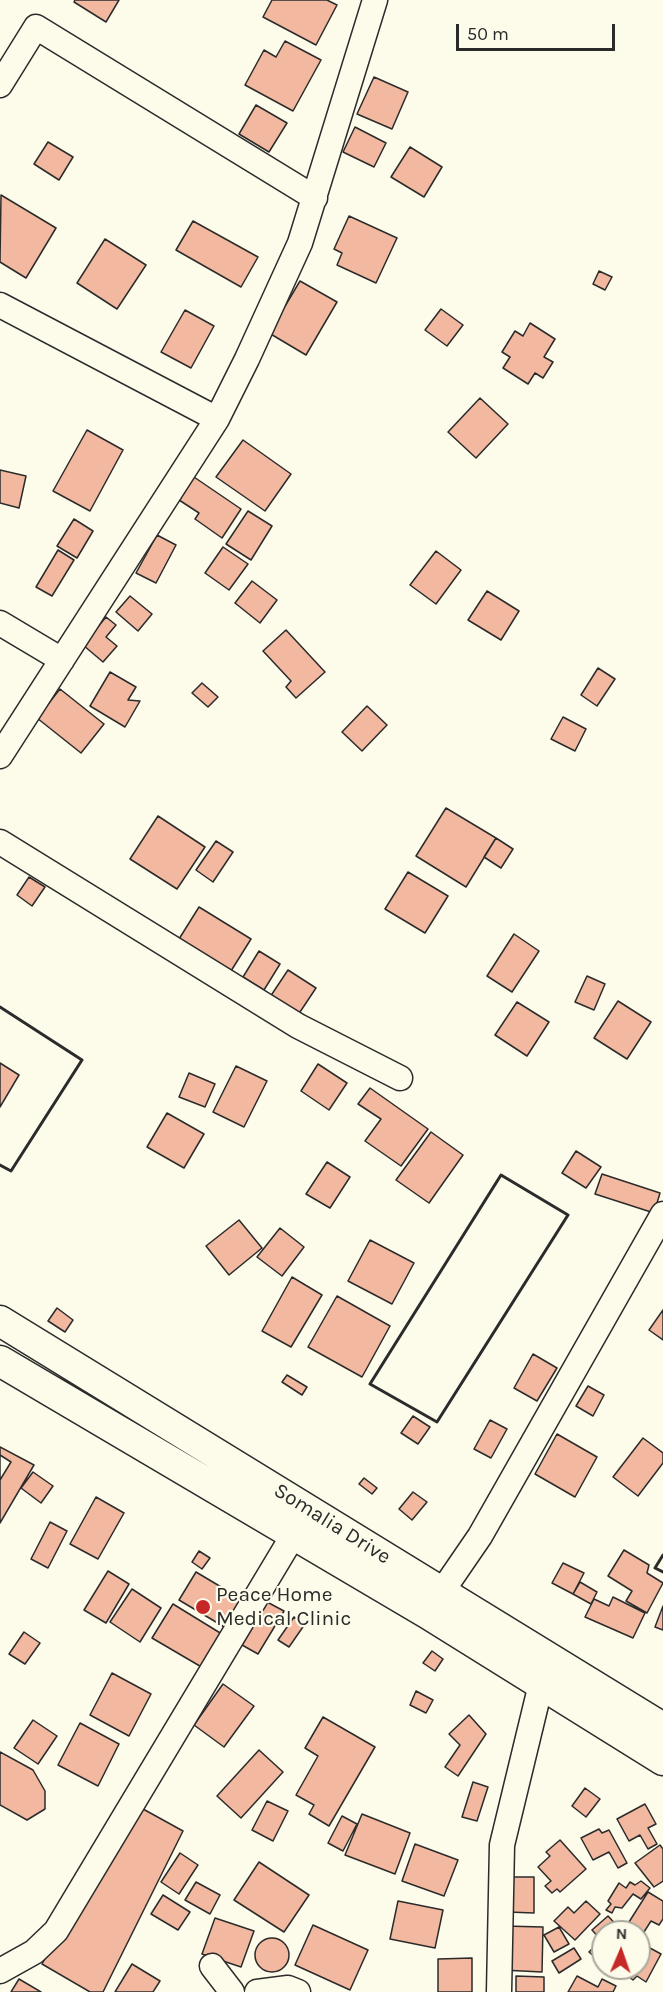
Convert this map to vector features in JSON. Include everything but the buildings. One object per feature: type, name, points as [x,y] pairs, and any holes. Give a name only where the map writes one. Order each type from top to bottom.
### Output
[{"type":"main road","name":"Somalia Drive","points":[[0,1321],[435,1602],[541,1684],[663,1760]]},
{"type":"main road","name":"Somalia Drive","points":[[0,1361],[294,1534],[435,1602],[663,1728]]},
{"type":"street","points":[[0,756],[217,419],[300,243],[375,0]]},
{"type":"street","points":[[0,85],[36,27],[315,198]]},
{"type":"street","points":[[0,305],[217,419]]},
{"type":"street","points":[[0,623],[62,660]]},
{"type":"street","points":[[0,842],[298,1026],[400,1078]]},
{"type":"street","points":[[435,1602],[486,1526],[663,1214]]},
{"type":"street","points":[[0,1971],[34,1952],[56,1931],[294,1534]]},
{"type":"street","points":[[498,1992],[502,1845],[541,1684]]},
{"type":"street","points":[[212,1966],[232,1992]]},
{"type":"street","points":[[257,1992],[288,1988],[298,1992]]},
{"type":"wall","points":[[0,1007],[82,1060],[11,1171],[0,1165]]},
{"type":"wall","points":[[501,1175],[568,1215],[437,1422],[370,1384],[501,1175]]},
{"type":"wall","points":[[663,1555],[655,1568],[663,1572]]},
{"type":"place","name":"Peace Home Medical Clinic","points":[[203,1607]]}]
